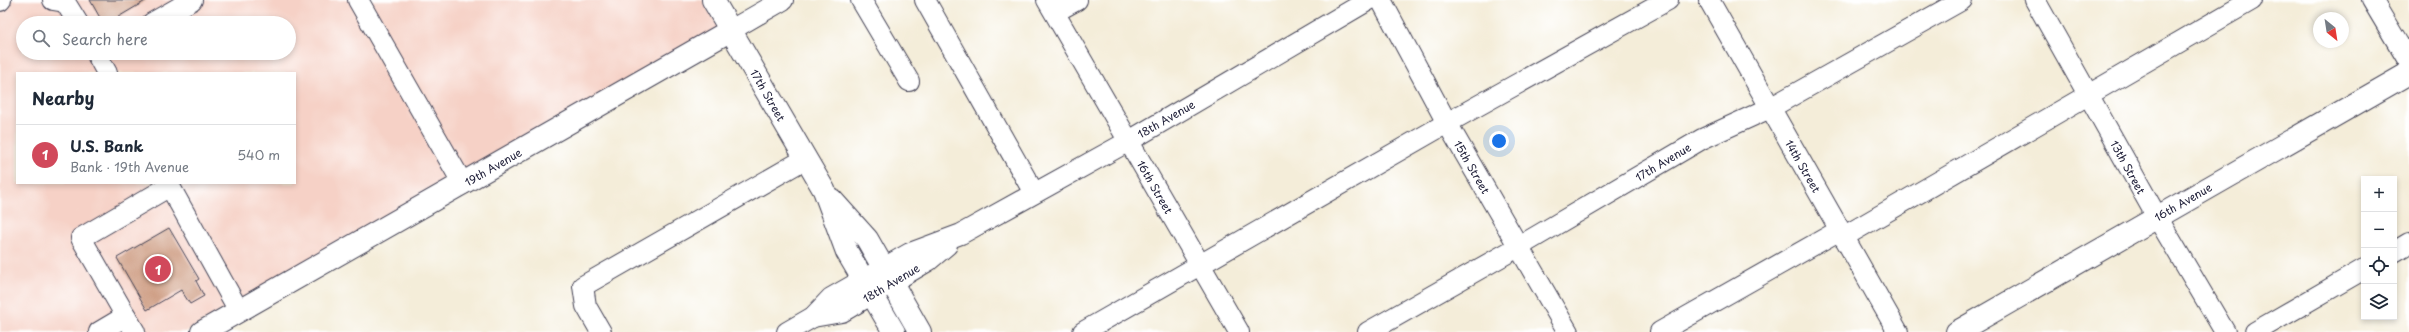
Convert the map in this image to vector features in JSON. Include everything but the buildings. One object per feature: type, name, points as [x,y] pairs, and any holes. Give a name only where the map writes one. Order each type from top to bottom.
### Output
[{"type":"main road","name":"17th Street","points":[[713,0],[824,190],[867,239],[920,332]]},
{"type":"main road","name":"19th Avenue","points":[[202,332],[731,30]]},
{"type":"main road","name":"16th Avenue","points":[[1957,332],[2409,73]]},
{"type":"main road","name":"17th Street","points":[[824,190],[847,252],[894,332]]},
{"type":"street","points":[[53,0],[65,2],[74,16]]},
{"type":"street","points":[[164,16],[192,0]]},
{"type":"street","points":[[358,0],[463,184]]},
{"type":"street","name":"19th Avenue","points":[[731,30],[783,0]]},
{"type":"street","points":[[861,0],[909,81]]},
{"type":"street","points":[[925,0],[1034,193]]},
{"type":"street","points":[[1051,6],[1076,0]]},
{"type":"street","name":"18th Avenue","points":[[787,332],[813,317],[831,298],[867,287],[888,275],[928,261],[961,234],[1129,141],[1369,0]]},
{"type":"street","name":"15th Street","points":[[1381,0],[1447,123],[1568,332]]},
{"type":"street","points":[[1083,332],[1447,123],[1668,0]]},
{"type":"street","name":"14th Street","points":[[1710,0],[1898,332]]},
{"type":"street","name":"17th Avenue","points":[[1368,332],[1518,248],[1702,138],[1770,108],[1962,0]]},
{"type":"street","name":"13th Street","points":[[2035,0],[2157,217],[2225,332]]},
{"type":"street","points":[[1660,332],[1841,233],[2252,0]]},
{"type":"street","points":[[2372,0],[2409,62]]},
{"type":"street","name":"16th Street","points":[[1051,6],[1239,332]]},
{"type":"street","points":[[101,60],[107,72]]},
{"type":"street","points":[[601,332],[586,306],[583,286],[805,159]]},
{"type":"street","points":[[99,332],[130,324],[81,238],[169,185],[239,311]]},
{"type":"street","points":[[2397,250],[2409,243]]},
{"type":"street","points":[[2255,332],[2361,271]]},
{"type":"shaded area","points":[[0,0],[703,0],[719,28],[185,332],[0,332]]},
{"type":"place","name":"U.S. Bank","points":[[158,269]]}]
